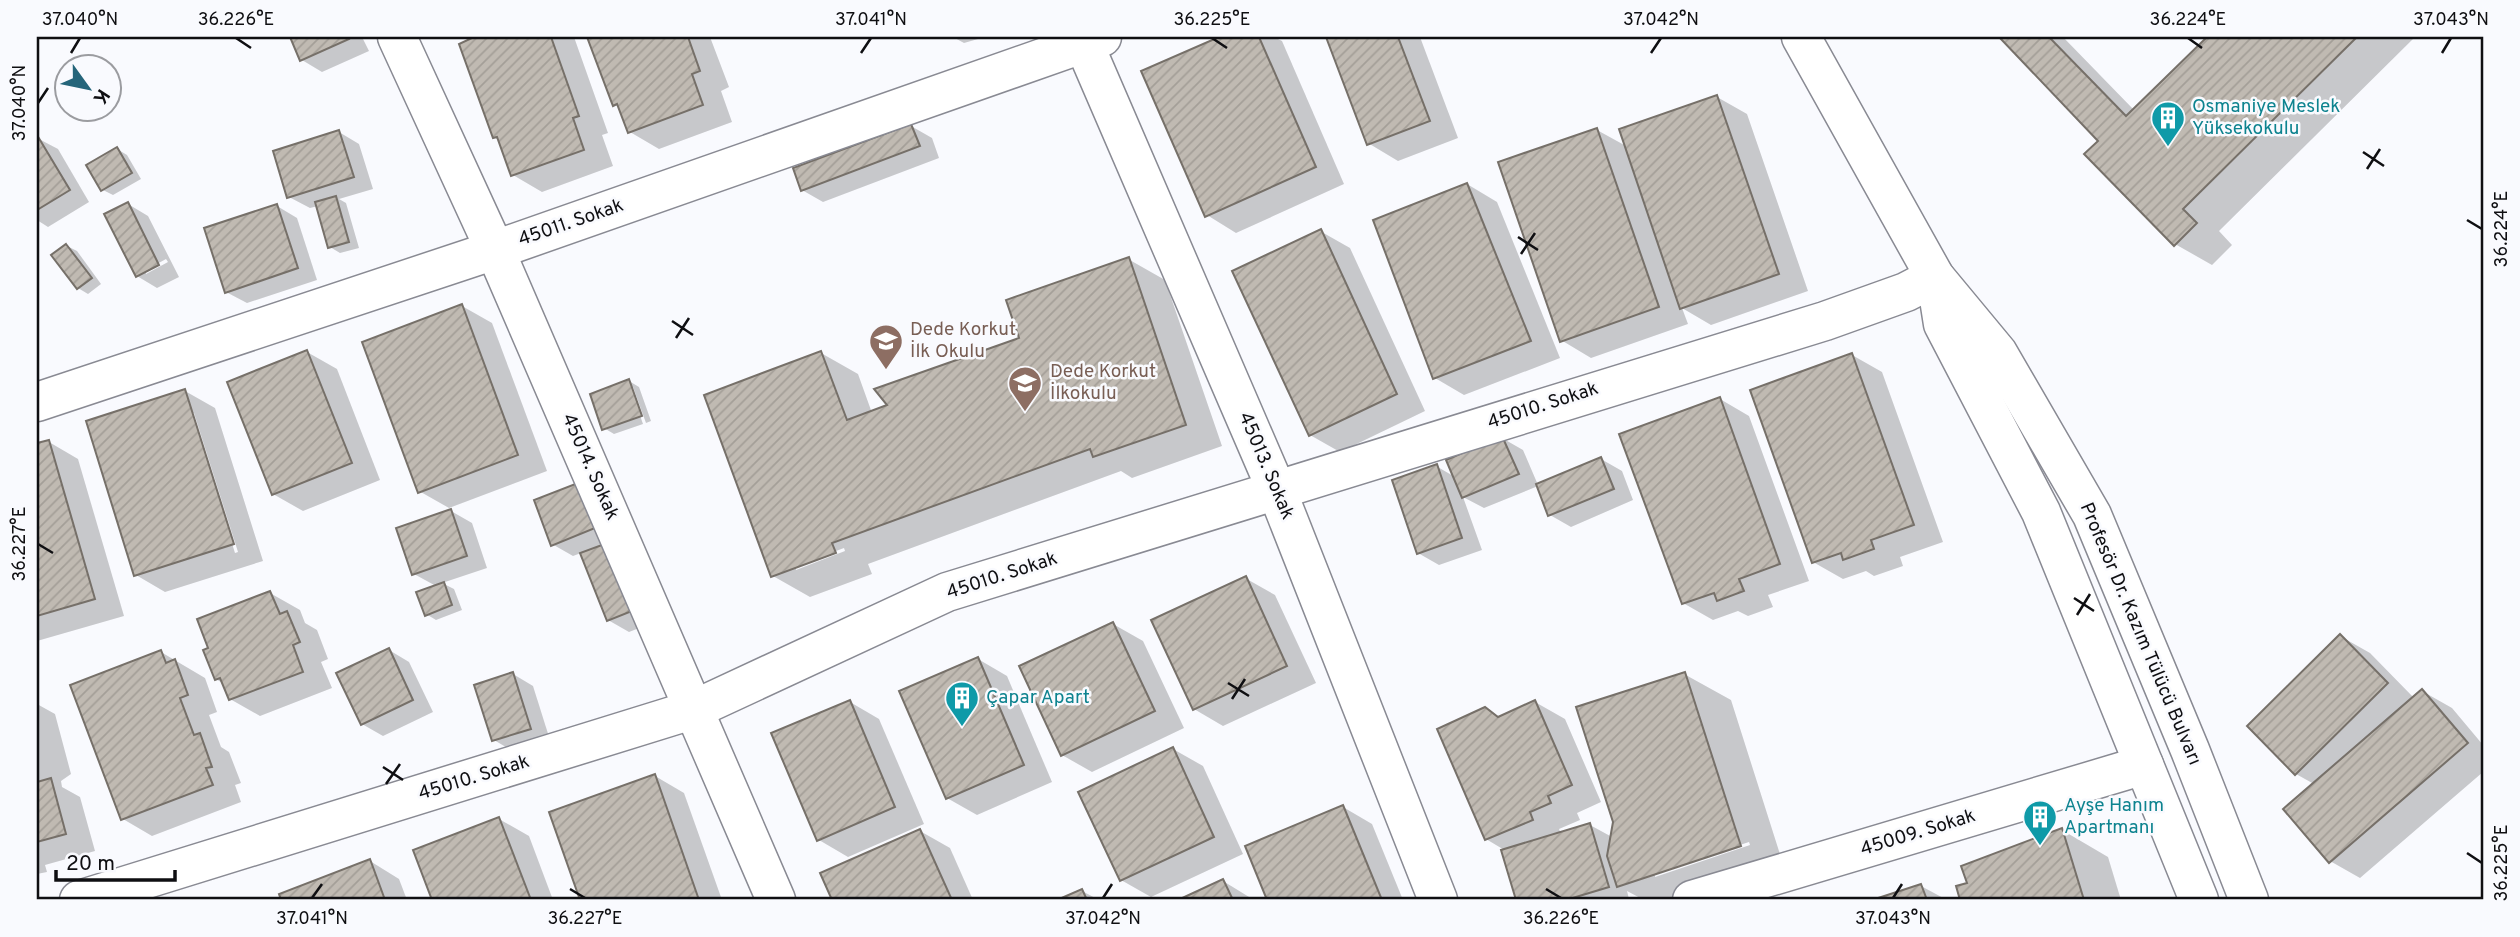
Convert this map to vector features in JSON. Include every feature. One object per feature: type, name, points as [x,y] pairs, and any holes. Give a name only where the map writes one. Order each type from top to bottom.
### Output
[{"type":"street","name":"45014. Sokak","points":[[397,37],[495,250],[776,900]]},
{"type":"street","name":"Profesör Dr. Kazım Tülücü Bulvarı","points":[[1801,37],[1935,277],[1998,353],[2092,515],[2249,900]]},
{"type":"street","name":"45011. Sokak","points":[[37,402],[495,250],[1089,39]]},
{"type":"street","name":"45013. Sokak","points":[[1089,39],[1277,491],[1438,900]]},
{"type":"street","name":"Profesör Dr. Kazım Tülücü Bulvarı","points":[[1935,277],[1943,324],[2041,512],[2199,900]]},
{"type":"street","name":"45010. Sokak","points":[[79,900],[695,709],[947,592],[1619,382],[1825,321],[1906,292],[1935,277]]},
{"type":"street","name":"45009. Sokak","points":[[1692,900],[2144,765]]},
{"type":"building","points":[[290,37],[348,37],[349,39],[300,61]]},
{"type":"building","points":[[474,37],[551,37],[579,116],[573,118],[584,150],[511,176],[497,137],[493,138],[459,44]]},
{"type":"building","points":[[587,37],[688,37],[700,71],[692,74],[703,105],[628,133],[617,104],[613,106]]},
{"type":"building","points":[[1219,37],[1259,37],[1316,167],[1205,217],[1141,71]]},
{"type":"building","points":[[1326,37],[1398,37],[1430,121],[1367,145]]},
{"type":"building","name":"Osmaniye Meslek Yüksekokulu","points":[[1999,37],[2049,37],[2126,116],[2207,37],[2357,37],[2183,209],[2197,223],[2174,246],[2084,154],[2098,141]]},
{"type":"building","points":[[1717,95],[1779,274],[1680,309],[1619,129]]},
{"type":"building","points":[[911,124],[920,146],[801,191],[793,168]]},
{"type":"building","points":[[1597,128],[1659,307],[1560,342],[1498,162]]},
{"type":"building","points":[[339,130],[354,177],[287,198],[273,151]]},
{"type":"building","points":[[37,135],[70,190],[37,210]]},
{"type":"building","points":[[117,147],[132,173],[101,191],[86,165]]},
{"type":"building","points":[[1467,183],[1531,341],[1433,379],[1373,220]]},
{"type":"building","points":[[336,196],[349,242],[328,248],[315,202]]},
{"type":"building","points":[[128,202],[159,265],[136,277],[104,214]]},
{"type":"building","points":[[277,204],[298,268],[225,293],[204,228]]},
{"type":"building","points":[[1321,229],[1397,394],[1309,436],[1232,271]]},
{"type":"building","points":[[66,244],[92,278],[77,289],[51,255]]},
{"type":"building","name":"Dede Korkut İlkokulu","points":[[1129,257],[1186,425],[1093,457],[1090,449],[832,543],[836,553],[771,577],[704,395],[821,351],[847,420],[887,405],[874,389],[1019,338],[1006,300]]},
{"type":"building","points":[[462,304],[518,455],[418,493],[362,342]]},
{"type":"building","points":[[307,350],[352,463],[272,495],[227,382]]},
{"type":"building","points":[[1852,353],[1914,525],[1871,540],[1874,549],[1843,560],[1841,553],[1812,563],[1750,390]]},
{"type":"building","points":[[629,379],[642,416],[602,430],[590,394]]},
{"type":"building","points":[[185,389],[234,544],[134,576],[86,421]]},
{"type":"building","points":[[1720,397],[1780,564],[1739,579],[1744,591],[1717,601],[1714,593],[1682,604],[1619,434]]},
{"type":"building","points":[[1502,436],[1519,474],[1462,498],[1446,460]]},
{"type":"building","points":[[49,440],[95,599],[37,616],[37,443]]},
{"type":"building","points":[[1601,457],[1614,489],[1548,516],[1536,484]]},
{"type":"building","points":[[1437,464],[1462,538],[1417,554],[1392,480]]},
{"type":"building","points":[[583,481],[600,526],[551,546],[534,500]]},
{"type":"building","points":[[451,509],[467,556],[412,575],[396,528]]},
{"type":"building","points":[[610,542],[637,609],[607,621],[580,553]]},
{"type":"building","points":[[1246,576],[1287,666],[1193,710],[1151,620]]},
{"type":"building","points":[[444,582],[452,605],[425,616],[416,592]]},
{"type":"building","points":[[270,591],[280,614],[287,611],[300,642],[293,645],[303,672],[229,700],[220,678],[215,680],[203,650],[208,648],[197,619]]},
{"type":"building","points":[[1113,622],[1155,711],[1061,756],[1019,666]]},
{"type":"building","points":[[2340,634],[2388,683],[2295,775],[2247,726]]},
{"type":"building","points":[[389,648],[413,700],[361,725],[336,673]]},
{"type":"building","points":[[161,650],[166,663],[175,659],[188,695],[180,698],[194,735],[200,733],[212,767],[206,768],[213,785],[121,820],[70,685]]},
{"type":"building","name":"Çapar Apart","points":[[978,657],[1024,765],[946,799],[899,691]]},
{"type":"building","points":[[513,672],[531,729],[492,741],[474,685]]},
{"type":"building","points":[[1685,672],[1741,846],[1617,887],[1607,856],[1613,822],[1576,707]]},
{"type":"building","points":[[2422,689],[2468,743],[2329,863],[2283,809]]},
{"type":"building","points":[[850,700],[895,807],[817,841],[771,733]]},
{"type":"building","points":[[1535,700],[1572,785],[1548,796],[1551,803],[1530,812],[1533,820],[1485,840],[1437,729],[1485,707],[1498,717]]},
{"type":"building","points":[[1173,747],[1214,837],[1120,881],[1078,792]]},
{"type":"building","points":[[655,774],[699,900],[580,900],[549,812]]},
{"type":"building","points":[[51,778],[66,834],[37,842],[37,782]]},
{"type":"building","points":[[1343,805],[1382,900],[1267,900],[1245,846]]},
{"type":"building","points":[[499,817],[531,900],[432,900],[413,850]]},
{"type":"building","points":[[1590,823],[1609,887],[1566,900],[1516,900],[1501,850]]},
{"type":"building","name":"Ayşe Hanım Apartmanı","points":[[2062,828],[2084,900],[1960,900],[1956,886],[1967,883],[1961,866]]},
{"type":"building","points":[[920,829],[952,900],[832,900],[820,873]]},
{"type":"building","points":[[370,859],[385,900],[281,900],[279,894]]},
{"type":"building","points":[[1223,879],[1233,900],[1178,900]]},
{"type":"building","points":[[1921,884],[1927,900],[1872,900]]},
{"type":"building","points":[[1082,889],[1087,900],[1057,900]]},
{"type":"place","name":"Osmaniye Meslek Yüksekokulu","points":[[2168,148]]},
{"type":"place","name":"Dede Korkut İlk Okulu","points":[[886,371]]},
{"type":"place","name":"Dede Korkut İlkokulu","points":[[1025,413]]},
{"type":"place","name":"Çapar Apart","points":[[962,728]]},
{"type":"place","name":"Ayşe Hanım Apartmanı","points":[[2040,847]]}]
